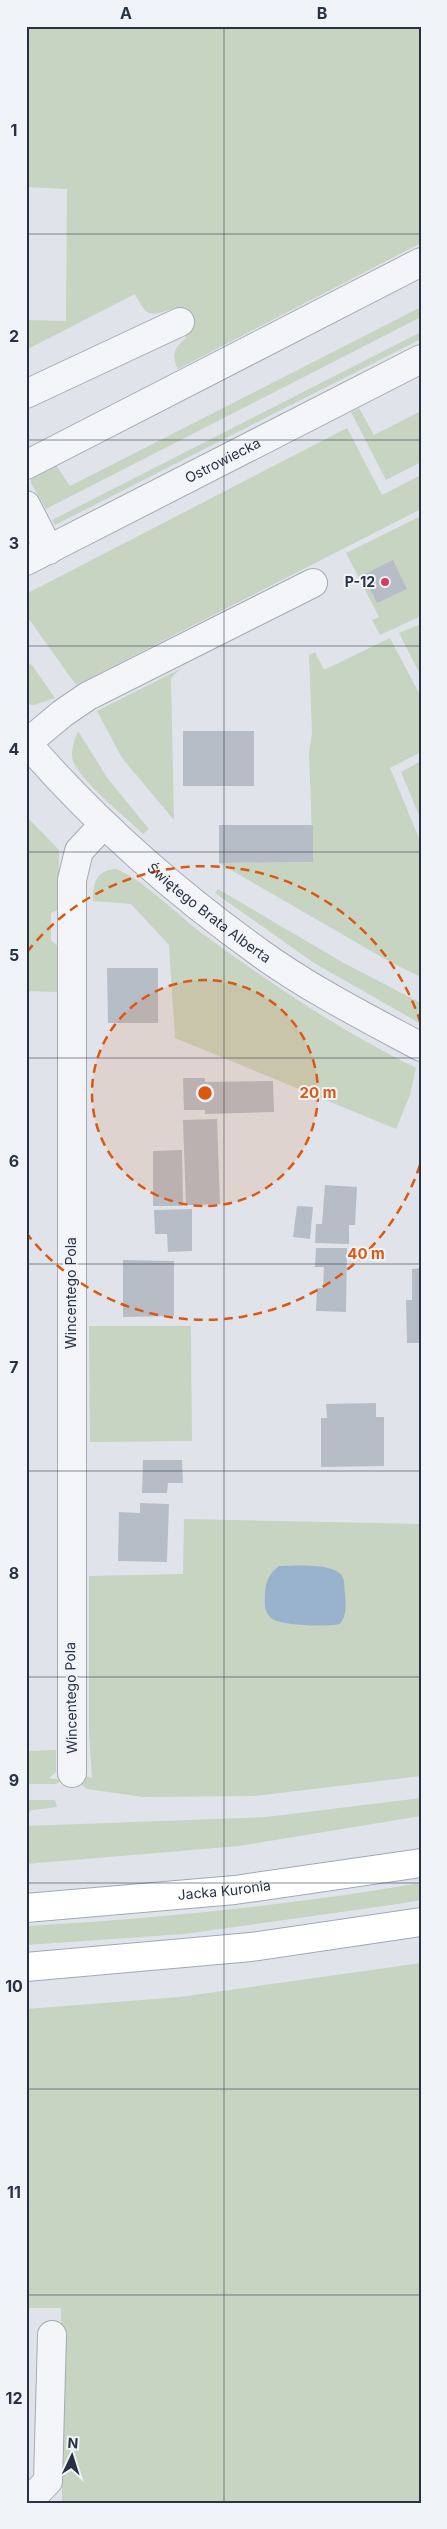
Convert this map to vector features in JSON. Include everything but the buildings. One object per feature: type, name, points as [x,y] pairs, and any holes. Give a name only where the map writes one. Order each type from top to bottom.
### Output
[{"type":"main road","name":"Jacka Kuronia","points":[[26,1908],[235,1890],[421,1863]]},
{"type":"main road","points":[[26,1967],[251,1947],[421,1922]]},
{"type":"street","points":[[26,465],[421,262]]},
{"type":"street","points":[[26,394],[180,322]]},
{"type":"street","name":"Ostrowiecka","points":[[38,555],[421,359]]},
{"type":"street","points":[[26,505],[38,555]]},
{"type":"street","points":[[27,743],[63,713],[88,696],[313,583]]},
{"type":"street","name":"Świętego Brata Alberta","points":[[27,743],[104,824],[181,892],[261,954],[346,1006],[421,1047]]},
{"type":"street","name":"Wincentego Pola","points":[[72,1773],[72,880],[79,851],[104,824]]},
{"type":"street","points":[[27,2503],[48,2481],[52,2335]]},
{"type":"green space","points":[[31,26],[421,26],[421,243],[178,369],[174,356],[176,348],[186,338],[175,308],[155,314],[147,312],[135,294],[26,350],[26,320],[66,321],[67,189],[26,187],[26,29]]},
{"type":"green space","points":[[421,307],[421,317],[46,509],[31,483],[31,476],[56,465],[70,486]]},
{"type":"green space","points":[[421,332],[421,339],[55,525],[52,520]]},
{"type":"green space","points":[[359,408],[374,435],[421,411],[421,462],[386,480],[351,412]]},
{"type":"green space","points":[[347,428],[382,495],[421,475],[421,509],[76,685],[26,615],[26,594]]},
{"type":"green space","points":[[421,516],[421,616],[380,635],[372,620],[379,617],[346,553]]},
{"type":"green space","points":[[421,624],[421,676],[399,633]]},
{"type":"green space","points":[[390,638],[421,697],[421,752],[390,768],[421,843],[421,977],[390,962],[219,863],[313,862],[309,753],[312,733],[309,655],[315,652],[324,670]]},
{"type":"green space","points":[[26,662],[32,665],[55,698],[34,705],[26,704]]},
{"type":"green space","points":[[180,669],[171,678],[174,820],[122,758],[97,711]]},
{"type":"green space","points":[[78,731],[108,779],[149,829],[143,834],[94,789],[77,769],[73,761],[72,750]]},
{"type":"green space","points":[[421,761],[421,820],[401,772]]},
{"type":"green space","points":[[26,816],[59,850],[58,910],[51,913],[51,940],[58,946],[57,992],[26,991]]},
{"type":"green space","points":[[116,869],[139,882],[207,937],[257,973],[361,1039],[416,1068],[410,1095],[396,1129],[175,1038],[169,945],[131,904],[93,901],[97,879],[104,872]]},
{"type":"green space","points":[[218,889],[342,962],[421,1003],[421,1024],[314,963],[215,893]]},
{"type":"green space","points":[[89,1326],[191,1326],[192,1441],[90,1442]]},
{"type":"green space","points":[[184,1519],[421,1524],[421,1776],[255,1796],[143,1797],[87,1789],[75,1780],[79,1774],[92,1778],[89,1733],[89,1576],[183,1574]]},
{"type":"green space","points":[[56,1750],[56,1772],[49,1778],[62,1780],[56,1784],[26,1784],[26,1751]]},
{"type":"green space","points":[[421,1798],[421,1816],[239,1846],[26,1864],[26,1826],[266,1817]]},
{"type":"green space","points":[[26,1800],[55,1800],[57,1807],[26,1811]]},
{"type":"green space","points":[[421,1883],[421,1900],[398,1904],[184,1934],[26,1945],[26,1926],[224,1910],[323,1898]]},
{"type":"green space","points":[[421,1963],[421,2503],[62,2503],[61,2308],[26,2308],[26,2009],[180,1997]]},
{"type":"water","points":[[279,1566],[324,1567],[339,1573],[344,1581],[346,1605],[344,1617],[340,1624],[315,1626],[284,1623],[271,1618],[265,1606],[265,1592],[267,1580]]},
{"type":"place","name":"P-12","points":[[385,582]]}]
